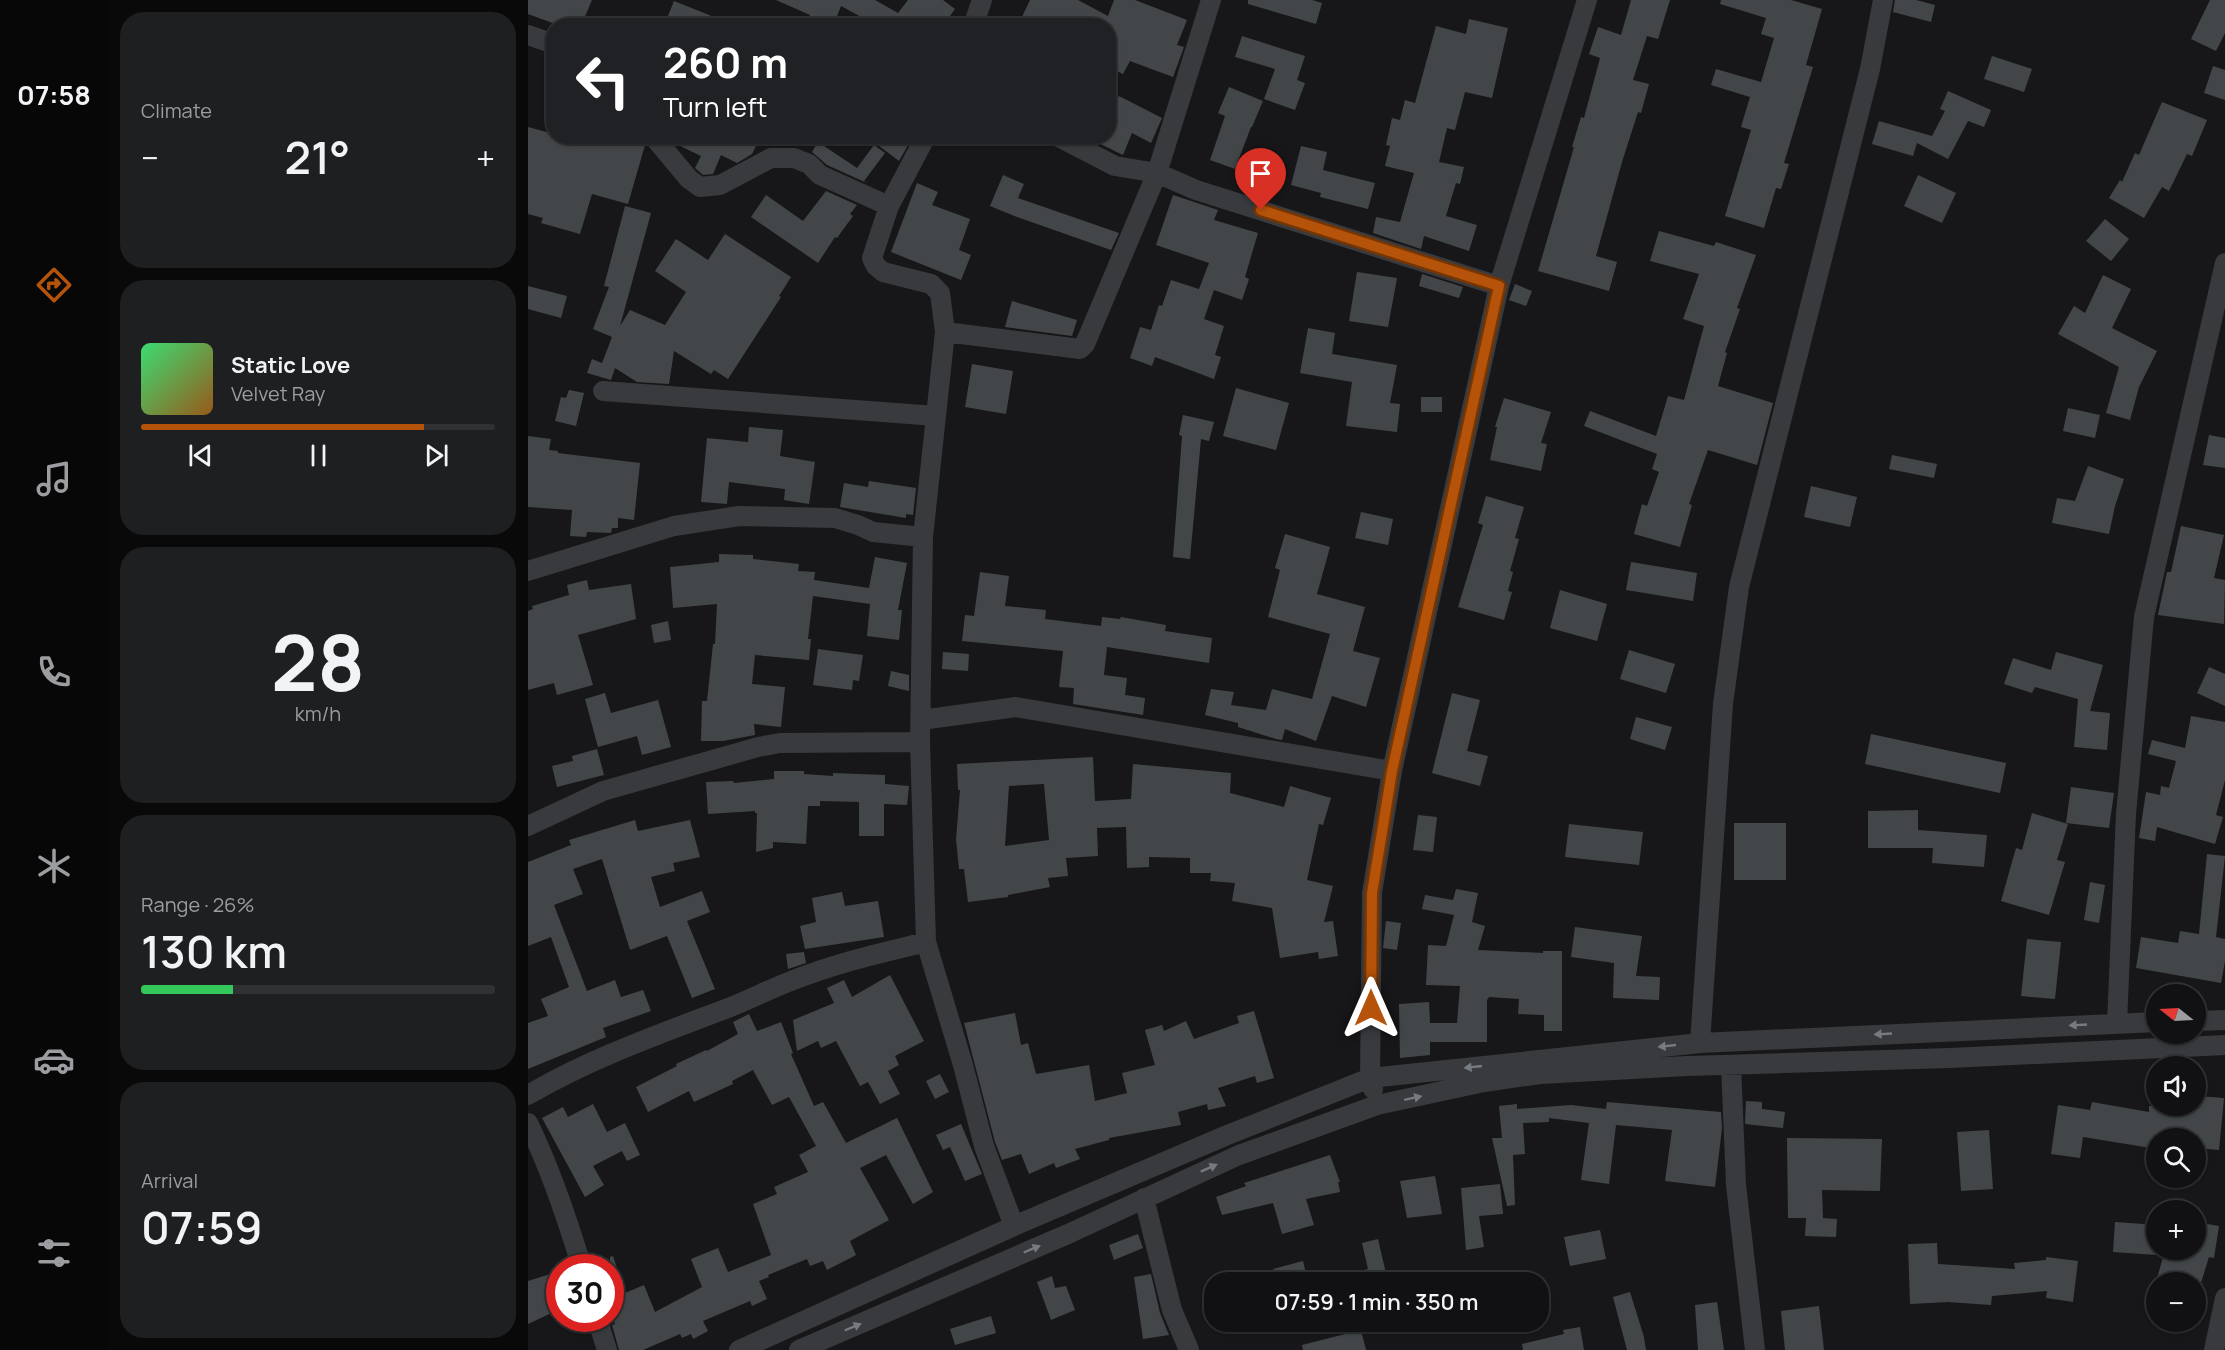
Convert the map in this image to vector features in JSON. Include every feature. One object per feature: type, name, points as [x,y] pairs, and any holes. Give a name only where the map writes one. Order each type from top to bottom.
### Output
[{"type":"street","points":[[975,18],[980,0]]},
{"type":"street","points":[[945,332],[1080,349],[1085,344],[1157,173],[1211,0]]},
{"type":"street","points":[[1377,1105],[1370,1078],[1372,893],[1392,771],[1499,286],[1587,0]]},
{"type":"street","points":[[1700,1043],[1723,704],[1739,587],[1870,69],[1883,0]]},
{"type":"street","points":[[528,35],[546,41]]},
{"type":"street","points":[[660,144],[689,179],[700,187],[720,185],[771,158],[794,158],[809,164],[820,175],[889,206]]},
{"type":"street","points":[[922,144],[889,206],[872,258],[883,272],[931,284],[940,293],[945,332],[923,537],[920,742],[927,942],[984,1146],[1014,1226]]},
{"type":"street","points":[[1072,144],[1115,166],[1157,173],[1196,190],[1499,286]]},
{"type":"street","points":[[2117,1023],[2126,814],[2144,617],[2225,263]]},
{"type":"street","points":[[603,391],[936,416]]},
{"type":"street","points":[[528,571],[674,526],[739,516],[835,518],[873,532],[923,537]]},
{"type":"street","points":[[921,720],[1016,707],[1392,771]]},
{"type":"street","points":[[528,826],[603,791],[758,747],[780,743],[920,742]]},
{"type":"street","points":[[528,1095],[643,1039],[730,1007],[792,980],[868,956],[927,942]]},
{"type":"street","points":[[2206,1021],[2225,1020]]},
{"type":"street","points":[[739,1350],[1014,1226],[1225,1136],[1370,1078],[1700,1043],[2146,1022]]},
{"type":"street","points":[[802,1350],[1239,1155],[1377,1105],[1540,1074],[2225,1045]]},
{"type":"street","points":[[1731,1065],[1736,1185],[1755,1350]]},
{"type":"street","points":[[528,1123],[566,1212],[578,1254]]},
{"type":"street","points":[[1144,1198],[1172,1310],[1189,1350]]},
{"type":"street","points":[[2214,1350],[2225,1298]]},
{"type":"street","points":[[601,1332],[607,1350]]},
{"type":"building","points":[[528,0],[592,0],[584,18],[546,18],[546,21],[528,14]]},
{"type":"building","points":[[776,0],[875,0],[898,13],[908,0],[943,0],[955,9],[950,16],[952,18],[880,18],[878,16],[877,18],[863,18],[841,6],[836,18],[809,18],[810,15]]},
{"type":"building","points":[[1030,0],[1078,0],[1108,16],[1114,0],[1135,0],[1187,20],[1177,45],[1184,47],[1173,77],[1130,61],[1123,74],[1116,71],[1116,18],[1021,18]]},
{"type":"building","points":[[1248,0],[1312,0],[1322,3],[1316,24],[1248,4]]},
{"type":"building","points":[[1631,0],[1670,0],[1658,39],[1647,36],[1633,80],[1649,84],[1641,113],[1638,112],[1622,162],[1596,256],[1617,262],[1609,291],[1538,271],[1574,147],[1572,147],[1581,117],[1584,118],[1600,58],[1589,54],[1598,27],[1621,35]]},
{"type":"building","points":[[1721,0],[1791,0],[1822,9],[1806,65],[1813,67],[1784,163],[1789,164],[1781,189],[1776,188],[1764,228],[1725,216],[1751,130],[1741,127],[1750,97],[1711,85],[1716,69],[1761,82],[1774,38],[1761,34],[1766,18],[1720,4]]},
{"type":"building","points":[[1895,0],[1916,0],[1935,5],[1931,22],[1893,12]]},
{"type":"building","points":[[2210,0],[2225,0],[2225,33],[2216,51],[2191,39]]},
{"type":"building","points":[[674,1],[716,18],[667,18]]},
{"type":"building","points":[[1469,19],[1508,28],[1492,98],[1465,92],[1455,130],[1447,128],[1439,162],[1464,167],[1460,184],[1456,183],[1446,216],[1477,225],[1469,251],[1424,236],[1421,249],[1373,233],[1376,217],[1400,222],[1414,173],[1385,166],[1390,146],[1386,145],[1392,118],[1400,120],[1405,100],[1415,103],[1436,26],[1466,34]]},
{"type":"building","points":[[1242,36],[1305,56],[1297,80],[1305,83],[1295,110],[1264,99],[1275,69],[1235,57]]},
{"type":"building","points":[[1992,56],[2032,69],[2024,92],[1984,79]]},
{"type":"building","points":[[2213,66],[2225,70],[2225,100],[2204,93]]},
{"type":"building","points":[[1229,87],[1263,101],[1235,169],[1210,160],[1225,116],[1218,113]]},
{"type":"building","points":[[1948,91],[1991,110],[1984,127],[1968,121],[1948,159],[1917,143],[1913,156],[1872,144],[1879,121],[1932,136],[1945,111],[1940,109]]},
{"type":"building","points":[[1119,96],[1162,118],[1151,143],[1132,133],[1123,155],[1100,144],[1116,144],[1116,102]]},
{"type":"building","points":[[2162,102],[2207,120],[2192,156],[2187,154],[2169,191],[2162,187],[2144,218],[2109,198],[2120,180],[2122,182],[2135,153],[2139,155]]},
{"type":"building","points":[[528,127],[546,132],[546,144],[645,144],[628,204],[592,194],[580,234],[541,223],[543,218],[528,214]]},
{"type":"building","points":[[676,144],[757,144],[752,154],[737,163],[721,155],[713,174],[703,175],[695,168],[701,156]]},
{"type":"building","points":[[817,144],[821,144],[857,168],[874,145],[885,153],[864,181],[867,183],[827,165],[812,152]]},
{"type":"building","points":[[877,144],[908,145],[899,161]]},
{"type":"building","points":[[1301,146],[1327,152],[1323,170],[1375,183],[1368,209],[1320,197],[1321,193],[1291,185]]},
{"type":"building","points":[[1003,175],[1024,184],[1018,198],[1119,233],[1111,250],[990,206]]},
{"type":"building","points":[[1918,175],[1956,193],[1942,223],[1904,206]]},
{"type":"building","points":[[917,183],[938,192],[932,205],[970,219],[959,250],[971,255],[961,280],[891,252]]},
{"type":"building","points":[[826,191],[857,205],[850,214],[853,216],[837,238],[835,237],[818,263],[751,217],[766,195],[803,221]]},
{"type":"building","points":[[1173,195],[1218,210],[1214,220],[1258,233],[1245,277],[1249,279],[1242,300],[1214,290],[1204,319],[1224,326],[1215,355],[1221,357],[1214,379],[1155,357],[1152,366],[1130,358],[1140,327],[1151,330],[1159,305],[1162,306],[1171,280],[1199,289],[1209,263],[1156,245]]},
{"type":"building","points":[[625,206],[651,213],[620,326],[630,310],[665,325],[686,292],[655,271],[676,239],[708,260],[725,234],[791,277],[779,296],[781,297],[728,379],[714,370],[711,374],[674,351],[669,384],[637,382],[615,368],[611,380],[587,373],[592,359],[602,363],[612,337],[593,329],[609,287],[604,286]]},
{"type":"building","points":[[2105,219],[2129,239],[2111,261],[2086,241]]},
{"type":"building","points":[[1659,231],[1714,246],[1716,242],[1756,255],[1737,308],[1740,309],[1725,352],[1727,353],[1718,386],[1773,403],[1757,465],[1708,450],[1689,504],[1692,505],[1680,547],[1634,534],[1642,504],[1647,506],[1659,472],[1652,469],[1657,454],[1584,426],[1590,411],[1656,436],[1668,396],[1684,400],[1704,326],[1683,319],[1699,274],[1650,261]]},
{"type":"building","points":[[1357,272],[1397,278],[1388,327],[1349,321]]},
{"type":"building","points":[[1422,274],[1463,287],[1459,298],[1419,286]]},
{"type":"building","points":[[2103,275],[2131,289],[2112,328],[2157,351],[2139,387],[2130,420],[2106,413],[2119,367],[2058,334],[2074,306],[2085,313]]},
{"type":"building","points":[[1515,284],[1532,291],[1526,306],[1509,300]]},
{"type":"building","points":[[528,286],[567,296],[561,318],[528,309]]},
{"type":"building","points":[[1012,301],[1077,320],[1072,336],[1005,327]]},
{"type":"building","points":[[1308,328],[1335,333],[1332,354],[1397,365],[1390,403],[1400,404],[1397,432],[1346,426],[1352,382],[1300,373]]},
{"type":"building","points":[[972,364],[1013,371],[1006,414],[965,407]]},
{"type":"building","points":[[1236,388],[1289,403],[1276,450],[1223,436]]},
{"type":"building","points":[[569,390],[584,393],[576,426],[555,421],[561,397],[566,398]]},
{"type":"building","points":[[1421,397],[1442,397],[1442,412],[1421,412]]},
{"type":"building","points":[[1504,398],[1551,412],[1541,443],[1547,444],[1541,471],[1490,460],[1497,427],[1495,427]]},
{"type":"building","points":[[2068,408],[2100,415],[2095,438],[2063,431]]},
{"type":"building","points":[[1183,415],[1214,422],[1209,441],[1201,439],[1190,559],[1173,557],[1182,436],[1179,435]]},
{"type":"building","points":[[749,427],[783,430],[780,456],[815,462],[809,504],[784,500],[785,489],[729,482],[727,504],[701,502],[707,438],[748,442]]},
{"type":"building","points":[[2209,435],[2225,438],[2225,468],[2203,465]]},
{"type":"building","points":[[528,436],[551,439],[549,450],[558,451],[558,453],[640,463],[634,520],[618,518],[618,528],[612,528],[611,533],[587,532],[586,537],[570,536],[572,510],[528,507]]},
{"type":"building","points":[[1892,455],[1937,464],[1934,478],[1889,469]]},
{"type":"building","points":[[2088,466],[2124,479],[2109,534],[2052,523],[2057,498],[2075,501]]},
{"type":"building","points":[[869,481],[916,488],[913,515],[906,514],[906,518],[840,507],[844,483],[868,487]]},
{"type":"building","points":[[1811,486],[1857,497],[1850,527],[1804,517]]},
{"type":"building","points":[[1486,496],[1524,507],[1515,538],[1519,539],[1510,571],[1513,572],[1508,591],[1512,592],[1504,620],[1458,607],[1483,525],[1478,523]]},
{"type":"building","points":[[1361,512],[1393,519],[1388,545],[1355,538]]},
{"type":"building","points":[[2181,526],[2224,535],[2214,578],[2225,580],[2224,624],[2158,615],[2167,572],[2171,572]]},
{"type":"building","points":[[1285,534],[1330,547],[1317,594],[1365,607],[1353,651],[1380,658],[1366,707],[1332,696],[1316,741],[1285,729],[1282,740],[1276,739],[1238,727],[1238,723],[1205,715],[1211,689],[1234,692],[1231,705],[1266,710],[1272,689],[1312,699],[1330,634],[1268,617],[1280,570],[1275,568]]},
{"type":"building","points":[[719,554],[753,555],[753,559],[799,564],[798,571],[815,572],[814,580],[869,588],[875,557],[907,563],[898,610],[902,610],[899,640],[867,636],[870,604],[813,596],[808,639],[811,639],[809,660],[755,655],[752,684],[785,687],[781,727],[754,724],[755,735],[723,741],[701,741],[702,701],[707,701],[713,644],[715,644],[717,604],[673,608],[670,567],[719,562]]},
{"type":"building","points":[[1631,562],[1697,573],[1693,601],[1626,590]]},
{"type":"building","points":[[980,572],[1009,576],[1005,606],[1046,610],[1045,619],[1101,626],[1102,617],[1120,619],[1121,617],[1166,625],[1165,631],[1212,638],[1209,663],[1107,647],[1104,675],[1127,678],[1125,695],[1145,698],[1143,715],[1073,704],[1074,688],[1059,687],[1063,651],[962,641],[965,615],[974,616]]},
{"type":"building","points":[[587,580],[589,590],[631,584],[636,619],[578,635],[593,685],[557,695],[554,683],[528,690],[528,611],[533,609],[532,606],[569,595],[567,585]]},
{"type":"building","points":[[1560,590],[1607,604],[1597,641],[1550,628]]},
{"type":"building","points":[[668,621],[671,640],[654,643],[651,625]]},
{"type":"building","points":[[818,649],[863,655],[859,681],[853,680],[852,690],[813,685]]},
{"type":"building","points":[[1629,650],[1675,664],[1666,693],[1620,679]]},
{"type":"building","points":[[943,652],[969,654],[968,671],[942,669]]},
{"type":"building","points":[[2056,652],[2103,665],[2090,711],[2110,713],[2107,750],[2074,747],[2078,699],[2035,687],[2032,693],[2004,684],[2013,658],[2051,670]]},
{"type":"building","points":[[2209,667],[2225,674],[2225,706],[2197,693]]},
{"type":"building","points":[[891,671],[909,675],[909,691],[888,686]]},
{"type":"building","points":[[605,693],[611,713],[658,700],[671,747],[642,755],[637,736],[598,747],[585,699]]},
{"type":"building","points":[[1452,693],[1480,700],[1467,751],[1488,756],[1480,786],[1432,773]]},
{"type":"building","points":[[2191,716],[2225,722],[2225,780],[2216,815],[2223,817],[2215,844],[2157,827],[2155,841],[2139,838],[2146,792],[2160,795],[2161,786],[2169,788],[2176,761],[2148,754],[2152,740],[2185,748]]},
{"type":"building","points":[[1636,717],[1672,727],[1665,750],[1630,739]]},
{"type":"building","points":[[1871,734],[2006,763],[2000,793],[1865,764]]},
{"type":"building","points":[[597,749],[604,775],[557,787],[552,766],[573,761],[572,756]]},
{"type":"building","points":[[1093,757],[1095,801],[1131,799],[1133,764],[1231,773],[1230,793],[1284,807],[1290,786],[1331,798],[1323,825],[1319,824],[1307,880],[1333,886],[1324,922],[1333,921],[1338,956],[1319,959],[1318,952],[1280,958],[1272,908],[1232,901],[1235,883],[1210,881],[1211,873],[1190,873],[1190,858],[1149,857],[1149,867],[1127,868],[1126,827],[1097,828],[1098,856],[1066,858],[1068,876],[1048,878],[1050,887],[1008,895],[1008,897],[968,902],[964,869],[959,869],[956,839],[960,790],[958,790],[957,764]],"holes":[[[1044,784],[1049,840],[1005,846],[1009,786]]]},
{"type":"building","points":[[774,771],[804,771],[804,774],[833,776],[833,773],[885,775],[885,784],[909,786],[907,805],[884,804],[884,836],[859,836],[859,802],[820,801],[820,806],[808,806],[806,844],[773,842],[773,848],[756,852],[757,813],[755,811],[708,814],[706,782],[733,781],[734,783],[774,779]]},
{"type":"building","points":[[2071,787],[2114,793],[2109,828],[2066,823]]},
{"type":"building","points":[[1918,810],[1918,830],[1987,835],[1984,867],[1932,863],[1933,848],[1868,848],[1868,811]]},
{"type":"building","points":[[2032,813],[2068,824],[2057,860],[2065,862],[2049,915],[2001,901],[2016,848],[2022,850]]},
{"type":"building","points":[[1418,815],[1437,817],[1433,852],[1413,850]]},
{"type":"building","points":[[635,820],[638,831],[690,820],[700,857],[673,863],[675,871],[651,877],[660,907],[702,891],[710,912],[687,921],[715,989],[692,998],[667,936],[630,950],[602,859],[573,869],[583,894],[554,905],[587,991],[615,980],[621,997],[643,990],[651,1011],[603,1028],[606,1037],[528,1069],[528,1023],[548,1016],[541,999],[569,987],[551,937],[528,946],[528,862],[571,845],[569,840]]},
{"type":"building","points":[[1734,823],[1786,823],[1786,880],[1734,880]]},
{"type":"building","points":[[1569,824],[1643,832],[1639,865],[1565,857]]},
{"type":"building","points":[[2207,854],[2225,856],[2216,937],[2225,939],[2225,961],[2221,983],[2136,968],[2141,937],[2178,943],[2180,931],[2199,934]]},
{"type":"building","points":[[2090,882],[2105,885],[2099,923],[2084,920]]},
{"type":"building","points":[[1456,889],[1478,893],[1472,922],[1485,926],[1478,950],[1543,953],[1543,951],[1562,951],[1562,1031],[1544,1031],[1544,1015],[1518,1014],[1519,999],[1489,997],[1487,1000],[1487,1042],[1430,1042],[1430,1055],[1400,1058],[1399,1004],[1429,1002],[1430,1023],[1457,1023],[1460,986],[1426,985],[1428,945],[1446,946],[1454,915],[1422,909],[1425,895],[1453,900]]},
{"type":"building","points":[[842,892],[845,906],[878,901],[884,937],[805,949],[800,926],[816,922],[812,898]]},
{"type":"building","points":[[1386,921],[1401,923],[1397,950],[1383,948]]},
{"type":"building","points":[[1575,927],[1642,936],[1636,976],[1660,977],[1659,1000],[1613,998],[1614,963],[1571,957]]},
{"type":"building","points":[[2027,939],[2061,942],[2055,999],[2021,996]]},
{"type":"building","points":[[804,952],[806,963],[788,969],[786,954]]},
{"type":"building","points":[[890,975],[924,1041],[895,1056],[899,1065],[888,1071],[900,1094],[880,1104],[868,1082],[860,1086],[836,1041],[821,1048],[818,1041],[797,1051],[793,1020],[834,1003],[827,988],[844,980],[852,997]]},
{"type":"building","points":[[1254,1011],[1274,1078],[1257,1083],[1255,1076],[1218,1088],[1226,1106],[1208,1110],[1207,1104],[1178,1112],[1181,1125],[1109,1138],[1109,1140],[1075,1149],[1080,1159],[1056,1168],[1054,1163],[1029,1174],[1021,1154],[1002,1160],[995,1142],[964,1023],[1015,1013],[1021,1045],[1028,1043],[1036,1074],[1089,1065],[1095,1101],[1127,1093],[1122,1073],[1155,1065],[1145,1030],[1162,1025],[1164,1031],[1186,1021],[1194,1039],[1239,1023],[1237,1016]]},
{"type":"building","points":[[749,1014],[757,1031],[781,1022],[793,1053],[791,1054],[814,1106],[823,1102],[846,1143],[897,1118],[933,1192],[913,1204],[886,1155],[860,1168],[889,1220],[850,1241],[856,1255],[827,1270],[823,1261],[810,1266],[807,1259],[768,1275],[769,1277],[759,1281],[767,1299],[752,1306],[750,1301],[703,1321],[708,1331],[693,1339],[691,1334],[682,1338],[680,1334],[643,1350],[619,1350],[614,1332],[624,1332],[624,1290],[625,1293],[644,1285],[655,1312],[702,1287],[691,1259],[718,1248],[728,1272],[771,1255],[753,1204],[777,1194],[774,1187],[808,1172],[799,1155],[816,1146],[789,1097],[772,1105],[753,1070],[732,1081],[733,1084],[694,1102],[689,1091],[648,1112],[636,1087],[677,1066],[676,1064],[707,1051],[738,1034],[733,1022]]},
{"type":"building","points":[[940,1074],[949,1092],[935,1099],[926,1081]]},
{"type":"building","points":[[2206,1097],[2224,1098],[2219,1150],[2206,1149],[2206,1128],[2146,1128],[2146,1147],[2083,1137],[2080,1158],[2051,1154],[2058,1105],[2090,1110],[2092,1102],[2146,1111],[2146,1116],[2206,1116]]},
{"type":"building","points":[[1746,1101],[1762,1102],[1762,1109],[1785,1112],[1783,1128],[1745,1124]]},
{"type":"building","points":[[1607,1102],[1721,1112],[1722,1128],[1715,1187],[1665,1181],[1672,1130],[1616,1125],[1609,1184],[1581,1180],[1589,1123],[1549,1118],[1549,1122],[1523,1123],[1525,1154],[1513,1155],[1515,1205],[1507,1206],[1492,1138],[1502,1138],[1499,1106],[1517,1104],[1517,1109],[1571,1105],[1606,1109]]},
{"type":"building","points":[[593,1104],[607,1132],[625,1123],[640,1155],[627,1161],[622,1151],[593,1166],[604,1185],[585,1197],[542,1118],[563,1107],[568,1117]]},
{"type":"building","points":[[961,1124],[982,1174],[965,1181],[950,1147],[943,1150],[936,1135]]},
{"type":"building","points":[[1989,1130],[1993,1189],[1961,1191],[1957,1132]]},
{"type":"building","points":[[1787,1138],[1882,1139],[1880,1191],[1822,1190],[1823,1218],[1837,1219],[1836,1237],[1805,1236],[1806,1218],[1788,1218]]},
{"type":"building","points":[[1330,1155],[1340,1182],[1338,1182],[1340,1192],[1306,1199],[1314,1225],[1282,1234],[1273,1203],[1222,1215],[1216,1197],[1246,1186],[1244,1183]]},
{"type":"building","points":[[1435,1176],[1442,1214],[1407,1218],[1400,1181]]},
{"type":"building","points":[[1500,1184],[1503,1214],[1479,1216],[1484,1247],[1466,1250],[1461,1188]]},
{"type":"building","points":[[2115,1222],[2146,1224],[2146,1254],[2113,1252]]},
{"type":"building","points":[[2206,1224],[2219,1226],[2214,1258],[2209,1257],[2204,1272],[2159,1272],[2162,1260],[2206,1260]]},
{"type":"building","points":[[1600,1230],[1606,1259],[1570,1266],[1564,1237]]},
{"type":"building","points":[[1138,1234],[1143,1248],[1114,1260],[1109,1245]]},
{"type":"building","points":[[1378,1239],[1386,1272],[1356,1272],[1368,1269],[1362,1243]]},
{"type":"building","points":[[1937,1243],[1938,1264],[2015,1269],[2014,1263],[2046,1260],[2046,1257],[2078,1261],[2073,1302],[2046,1298],[2047,1291],[1992,1296],[1991,1305],[1948,1302],[1910,1304],[1908,1244]]},
{"type":"building","points":[[1303,1261],[1306,1272],[1274,1272],[1273,1269]]},
{"type":"building","points":[[1151,1274],[1160,1313],[1169,1335],[1143,1339],[1134,1277]]},
{"type":"building","points":[[546,1275],[546,1316],[528,1324],[528,1281]]},
{"type":"building","points":[[1052,1276],[1055,1288],[1066,1286],[1075,1310],[1051,1320],[1037,1282]]},
{"type":"building","points":[[1630,1292],[1646,1350],[1627,1350],[1613,1297]]},
{"type":"building","points":[[1717,1302],[1724,1350],[1698,1350],[1695,1305]]},
{"type":"building","points":[[1819,1306],[1824,1350],[1785,1350],[1781,1311]]},
{"type":"building","points":[[991,1316],[996,1333],[955,1345],[950,1329]]},
{"type":"building","points":[[1580,1327],[1584,1350],[1523,1350],[1522,1344],[1564,1334],[1563,1330]]},
{"type":"building","points":[[1362,1332],[1366,1350],[1303,1350],[1302,1345]]},
{"type":"route","points":[[1261,210],[1499,286],[1392,771],[1372,893],[1371,1008]]}]
